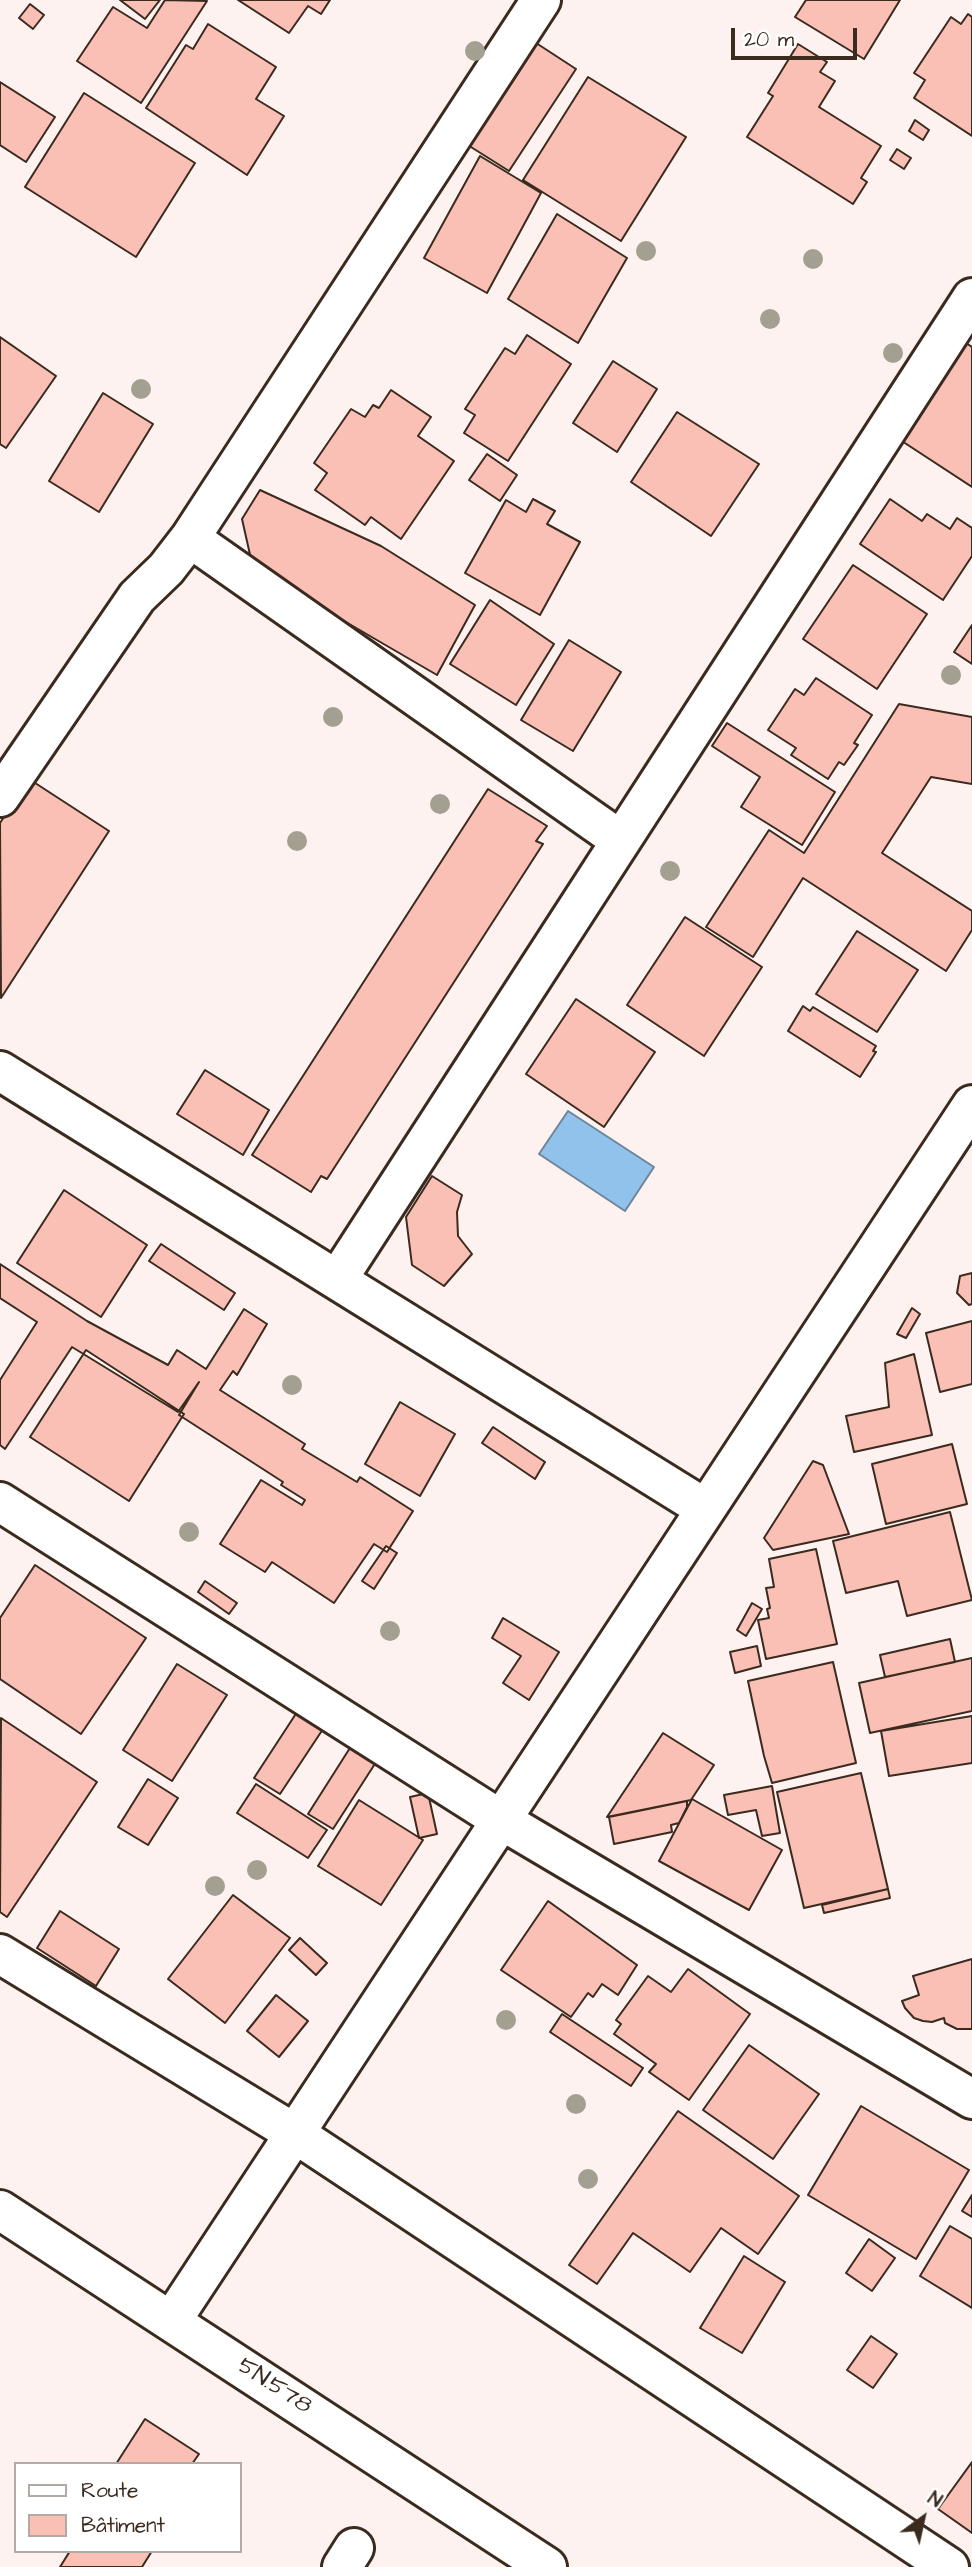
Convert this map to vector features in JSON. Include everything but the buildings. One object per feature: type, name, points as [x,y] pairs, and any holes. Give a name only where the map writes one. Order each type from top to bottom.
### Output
[{"type":"street","points":[[0,797],[137,597],[166,569],[190,538],[541,0]]},
{"type":"street","points":[[337,1280],[972,298]]},
{"type":"street","points":[[190,538],[620,840]]},
{"type":"street","points":[[0,1071],[706,1509]]},
{"type":"street","points":[[172,2320],[706,1509],[954,1159],[972,1105]]},
{"type":"street","points":[[0,1502],[501,1820],[972,2099]]},
{"type":"street","points":[[0,1954],[294,2133],[949,2567]]},
{"type":"street","name":"5N.578","points":[[0,2210],[547,2567]]},
{"type":"water","points":[[568,1111],[654,1167],[625,1211],[539,1154]]}]
